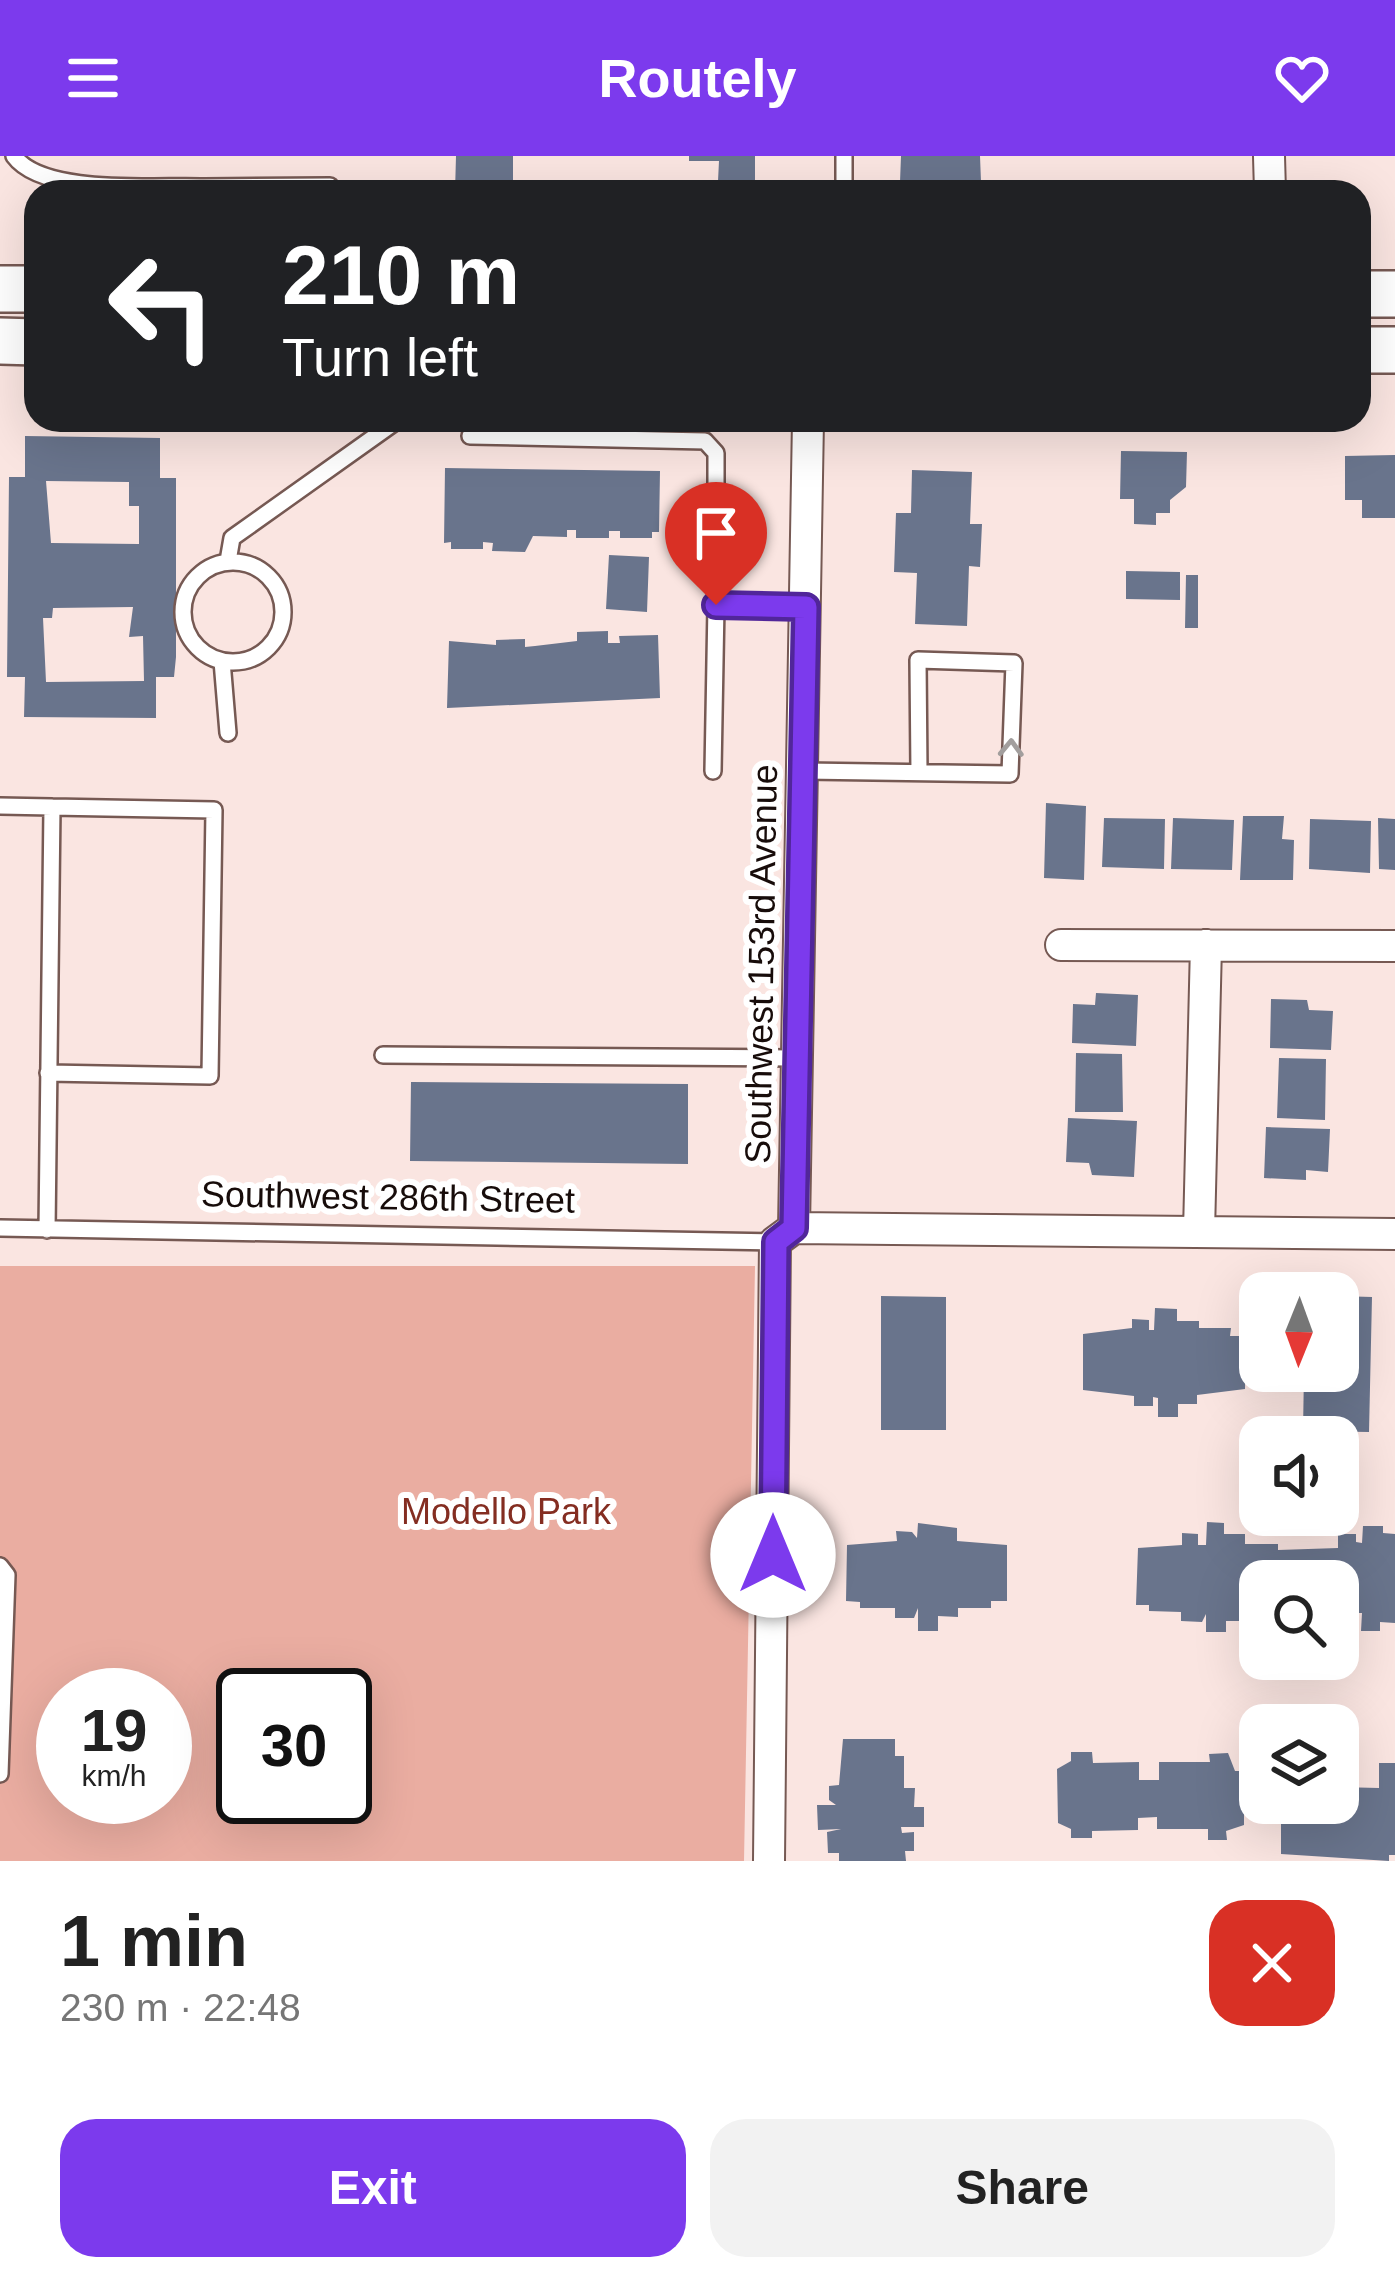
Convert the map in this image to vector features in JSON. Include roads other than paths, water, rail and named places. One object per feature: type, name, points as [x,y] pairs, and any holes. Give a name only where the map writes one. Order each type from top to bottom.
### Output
[{"type":"street","name":"Southwest 153rd Avenue","points":[[769,1861],[785,1235],[805,771],[808,432]]},
{"type":"street","points":[[1061,945],[1395,946]]},
{"type":"street","points":[[1199,1232],[1206,945]]},
{"type":"street","name":"Southwest 286th Street","points":[[785,1235],[1395,1234]]},
{"type":"lane","points":[[14,156],[34,175],[52,180]]},
{"type":"lane","points":[[228,561],[232,538],[381,432]]},
{"type":"lane","points":[[470,436],[705,442],[716,453],[713,771]]},
{"type":"lane","points":[[228,561],[268,575],[282,600],[283,615],[263,652],[237,662],[222,661],[197,648],[182,608],[191,582],[228,561]]},
{"type":"lane","points":[[716,605],[806,607]]},
{"type":"lane","points":[[805,771],[1010,774],[1014,663],[918,660],[919,772]]},
{"type":"lane","points":[[222,661],[227,733]]},
{"type":"lane","points":[[0,806],[214,810],[210,1076],[48,1073]]},
{"type":"lane","points":[[47,1230],[52,807]]},
{"type":"lane","points":[[383,1055],[796,1058]]},
{"type":"lane","name":"Southwest 286th Street","points":[[0,1228],[785,1235]]},
{"type":"lane","points":[[0,1566],[8,1575],[0,1774]]},
{"type":"park label","name":"Modello Park","points":[[506,1511]]}]
